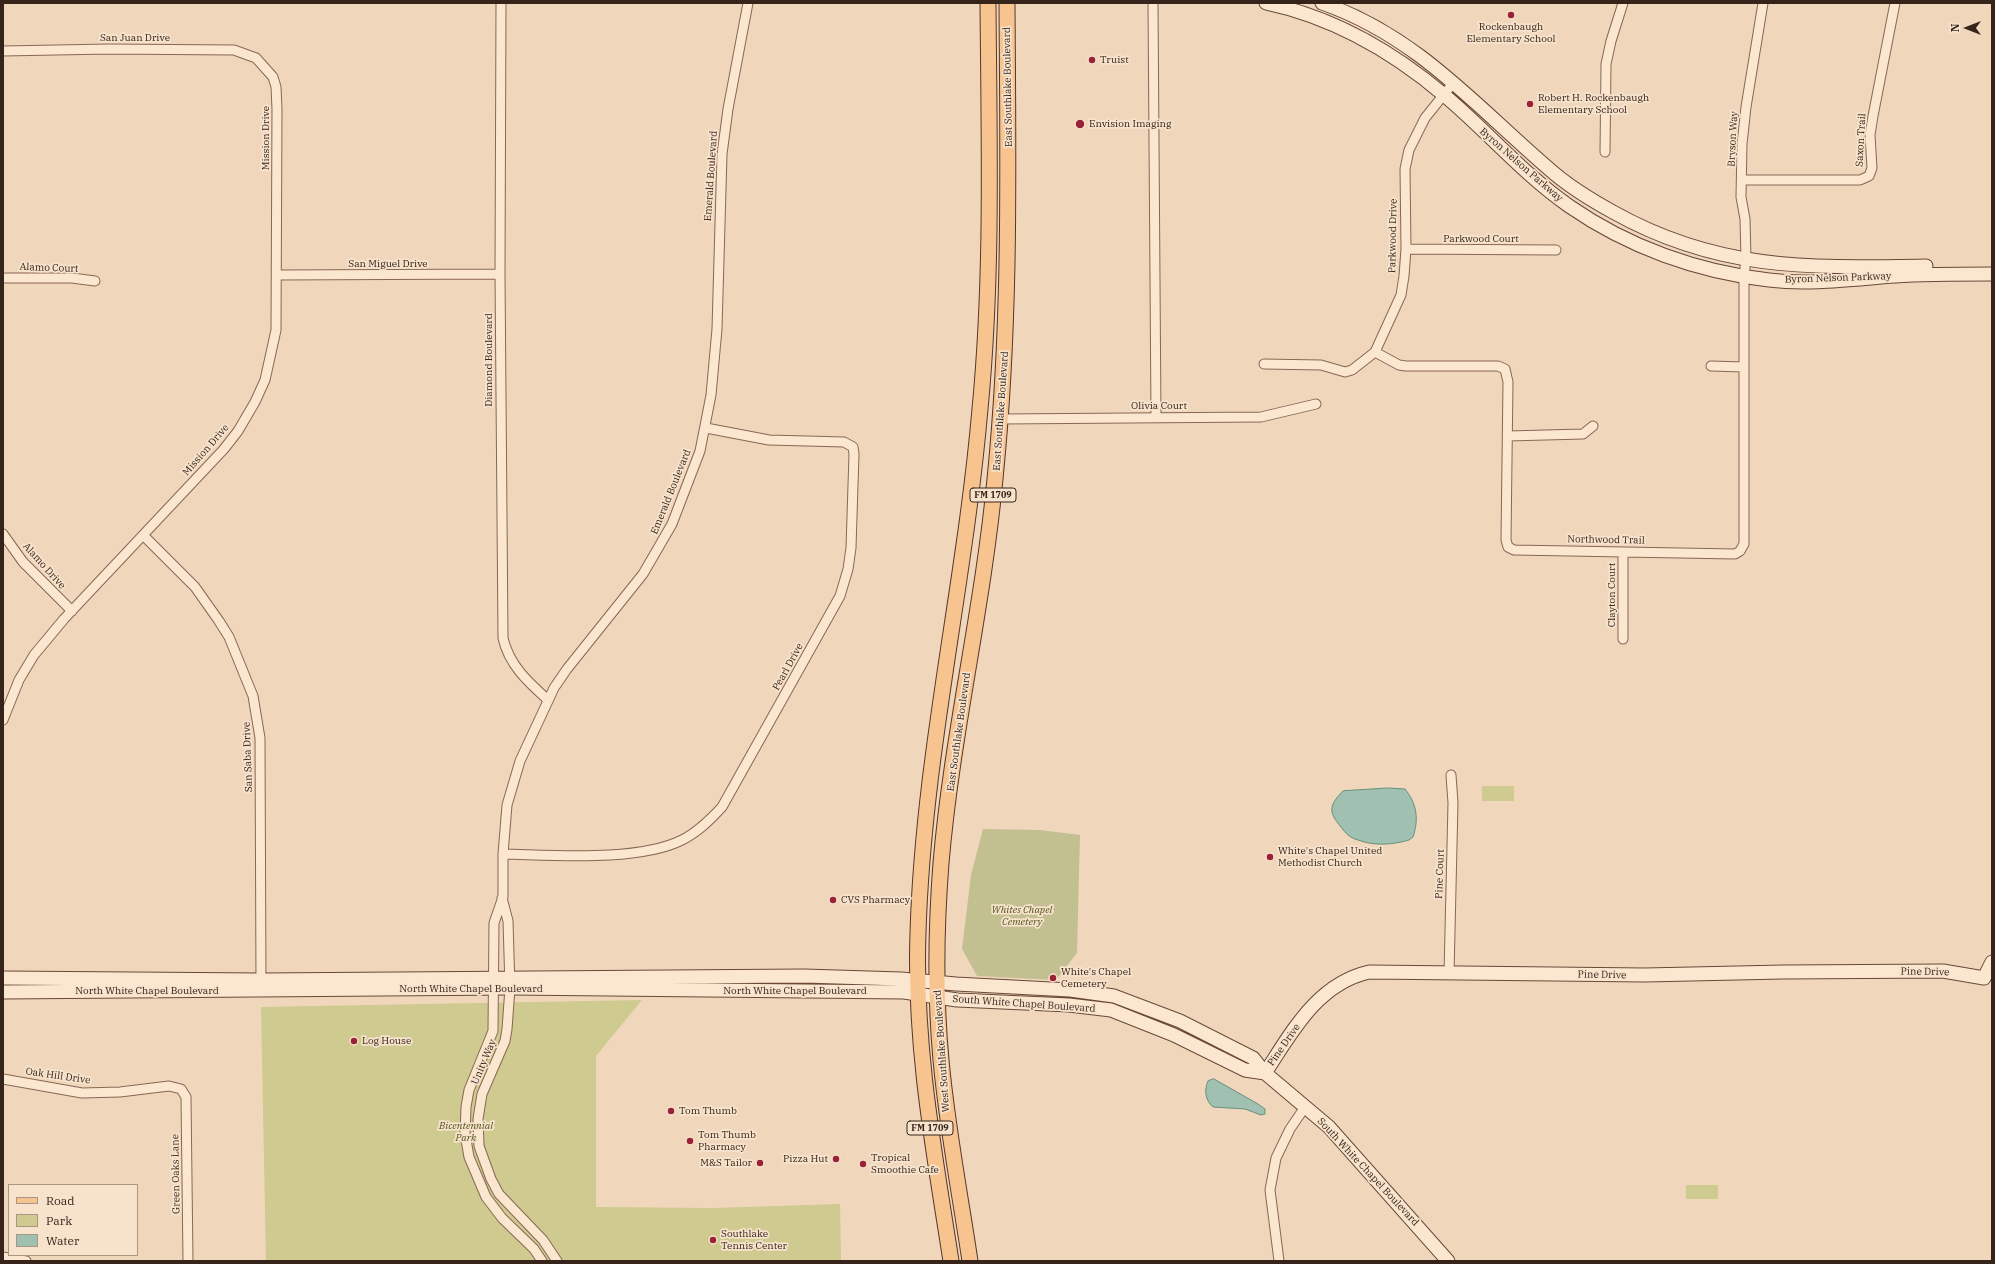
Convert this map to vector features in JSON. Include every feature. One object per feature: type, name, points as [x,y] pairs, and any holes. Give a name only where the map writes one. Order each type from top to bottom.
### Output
[{"type":"main road","name":"East Southlake Boulevard","points":[[917,987],[919,890],[934,751],[971,496],[986,340],[989,204],[988,3]]},
{"type":"main road","name":"East Southlake Boulevard","points":[[937,990],[941,864],[955,756],[995,483],[1001,419],[1007,329],[1009,246],[1007,3]]},
{"type":"main road","points":[[986,340],[989,349],[988,400],[995,415],[1001,419]]},
{"type":"main road","points":[[934,751],[955,756]]},
{"type":"main road","name":"West Southlake Boulevard","points":[[917,987],[919,1036],[927,1110],[952,1261]]},
{"type":"main road","name":"West Southlake Boulevard","points":[[937,990],[946,1108],[970,1261]]},
{"type":"street","name":"Diamond Boulevard","points":[[501,3],[500,274],[502,638],[511,661],[526,680],[548,700]]},
{"type":"street","name":"Emerald Boulevard","points":[[510,983],[508,921],[502,898],[503,854],[508,805],[520,761],[548,700],[567,669],[643,574],[663,542],[691,478],[706,428],[712,395],[717,329],[722,154],[728,109],[748,3]]},
{"type":"street","points":[[1153,3],[1156,417]]},
{"type":"street","name":"Byron Nelson Parkway","points":[[1266,3],[1300,12],[1352,34],[1387,53],[1444,95],[1530,175],[1568,205],[1594,222],[1639,245],[1677,261],[1744,276],[1799,282],[1992,265]]},
{"type":"street","name":"Byron Nelson Parkway","points":[[1322,3],[1361,18],[1421,55],[1454,82],[1556,175],[1582,194],[1640,227],[1686,245],[1746,260],[1790,265],[1992,274]]},
{"type":"street","points":[[1605,152],[1606,64],[1611,41],[1623,3]]},
{"type":"street","name":"Bryson Way","points":[[1744,276],[1746,260],[1745,219],[1741,197],[1742,144],[1746,107],[1763,3]]},
{"type":"street","name":"Saxon Trail","points":[[1742,180],[1860,180],[1869,176],[1872,168],[1870,135],[1895,3]]},
{"type":"street","points":[[1352,34],[1361,18]]},
{"type":"street","name":"San Juan Drive","points":[[3,51],[218,49],[234,50],[247,54],[263,65]]},
{"type":"street","name":"Mission Drive","points":[[3,720],[19,680],[34,655],[72,611],[224,449],[238,431],[255,402],[265,380],[276,330],[277,109],[274,82],[263,65]]},
{"type":"street","name":"Parkwood Drive","points":[[1264,364],[1321,365],[1346,372],[1352,370],[1375,352],[1400,295],[1406,249],[1405,169],[1409,150],[1425,118],[1454,82]]},
{"type":"street","name":"Parkwood Court","points":[[1406,249],[1556,250]]},
{"type":"street","name":"San Miguel Drive","points":[[277,275],[500,274]]},
{"type":"street","name":"Northwood Trail","points":[[1375,352],[1406,366],[1498,366],[1505,369],[1508,382],[1506,540],[1508,547],[1514,550],[1735,554],[1740,551],[1744,544],[1744,276]]},
{"type":"street","name":"Alamo Court","points":[[3,278],[72,278],[95,281]]},
{"type":"street","points":[[1711,366],[1744,367]]},
{"type":"street","name":"Olivia Court","points":[[1001,419],[1261,417],[1316,404]]},
{"type":"street","points":[[1508,436],[1583,434],[1592,426]]},
{"type":"street","name":"Pearl Drive","points":[[503,854],[581,855],[632,853],[668,846],[682,840],[698,830],[722,807],[840,596],[848,569],[851,548],[853,447],[844,442],[770,440],[706,428]]},
{"type":"street","name":"Alamo Drive","points":[[3,534],[23,562],[72,611]]},
{"type":"street","name":"San Saba Drive","points":[[144,536],[196,587],[219,621],[238,657],[253,696],[260,738],[261,984]]},
{"type":"street","name":"Clayton Court","points":[[1622,639],[1623,552]]},
{"type":"street","name":"Pine Court","points":[[1449,974],[1454,803],[1451,775]]},
{"type":"street","name":"Emerald Boulevard","points":[[495,983],[494,923],[502,898]]},
{"type":"street","points":[[1988,980],[1992,962]]},
{"type":"street","name":"Pine Drive","points":[[1265,1074],[1281,1048],[1316,1001],[1340,982],[1369,972],[1646,976],[1783,972],[1943,971],[1988,980]]},
{"type":"street","name":"North White Chapel Boulevard","points":[[3,992],[261,984],[510,983],[804,976],[937,990]]},
{"type":"street","name":"North White Chapel Boulevard","points":[[3,978],[261,984]]},
{"type":"street","name":"Unity Way","points":[[495,983],[493,1031],[474,1077],[466,1106],[465,1134],[469,1157],[479,1183],[494,1208],[530,1245],[542,1261]]},
{"type":"street","name":"Unity Way","points":[[510,983],[505,1041],[486,1083],[479,1107],[478,1132],[481,1154],[491,1180],[499,1194],[543,1240],[557,1261]]},
{"type":"street","name":"South White Chapel Boulevard","points":[[937,990],[1070,990],[1114,996],[1156,1010],[1253,1058],[1265,1074],[1329,1127],[1448,1261]]},
{"type":"street","name":"Oak Hill Drive","points":[[3,1079],[82,1093],[120,1092],[169,1086],[181,1089]]},
{"type":"street","name":"Green Oaks Lane","points":[[181,1089],[186,1097],[185,1261]]},
{"type":"street","points":[[1279,1261],[1270,1190],[1276,1158],[1290,1129],[1305,1106]]},
{"type":"street","points":[[469,1157],[481,1154]]},
{"type":"street","points":[[3,1257],[26,1261]]},
{"type":"green space","points":[[1482,786],[1514,786],[1514,801],[1482,801]]},
{"type":"green space","name":"Whites Chapel Cemetery","points":[[983,829],[1040,830],[1080,835],[1077,953],[1056,980],[977,976],[962,949],[971,875]]},
{"type":"green space","name":"Bicentennial Park","points":[[642,1000],[596,1056],[596,1207],[713,1208],[840,1204],[841,1261],[266,1261],[261,1007]]},
{"type":"green space","points":[[1686,1185],[1718,1185],[1718,1199],[1686,1199]]},
{"type":"water","points":[[1388,788],[1405,789],[1412,800],[1416,812],[1416,824],[1413,837],[1409,840],[1396,843],[1377,844],[1364,842],[1348,835],[1337,822],[1332,813],[1333,805],[1338,796],[1343,791]]},
{"type":"water","points":[[1214,1079],[1258,1104],[1265,1109],[1265,1114],[1261,1115],[1245,1109],[1213,1107],[1208,1101],[1206,1088],[1208,1081]]},
{"type":"place","name":"Rockenbaugh Elementary School","points":[[1511,15]]},
{"type":"place","name":"Truist","points":[[1092,60]]},
{"type":"place","name":"Robert H. Rockenbaugh Elementary School","points":[[1530,104]]},
{"type":"place","name":"Envision Imaging","points":[[1080,124]]},
{"type":"place","name":"White's Chapel United Methodist Church","points":[[1270,857]]},
{"type":"place","name":"CVS Pharmacy","points":[[833,900]]},
{"type":"place","name":"White's Chapel Cemetery","points":[[1053,978]]},
{"type":"place","name":"Log House","points":[[354,1041]]},
{"type":"place","name":"Tom Thumb","points":[[671,1111]]},
{"type":"place","name":"Tom Thumb Pharmacy","points":[[690,1141]]},
{"type":"place","name":"Pizza Hut","points":[[836,1159]]},
{"type":"place","name":"M&S Tailor","points":[[760,1163]]},
{"type":"place","name":"Tropical Smoothie Cafe","points":[[863,1164]]},
{"type":"place","name":"Southlake Tennis Center","points":[[713,1240]]}]
